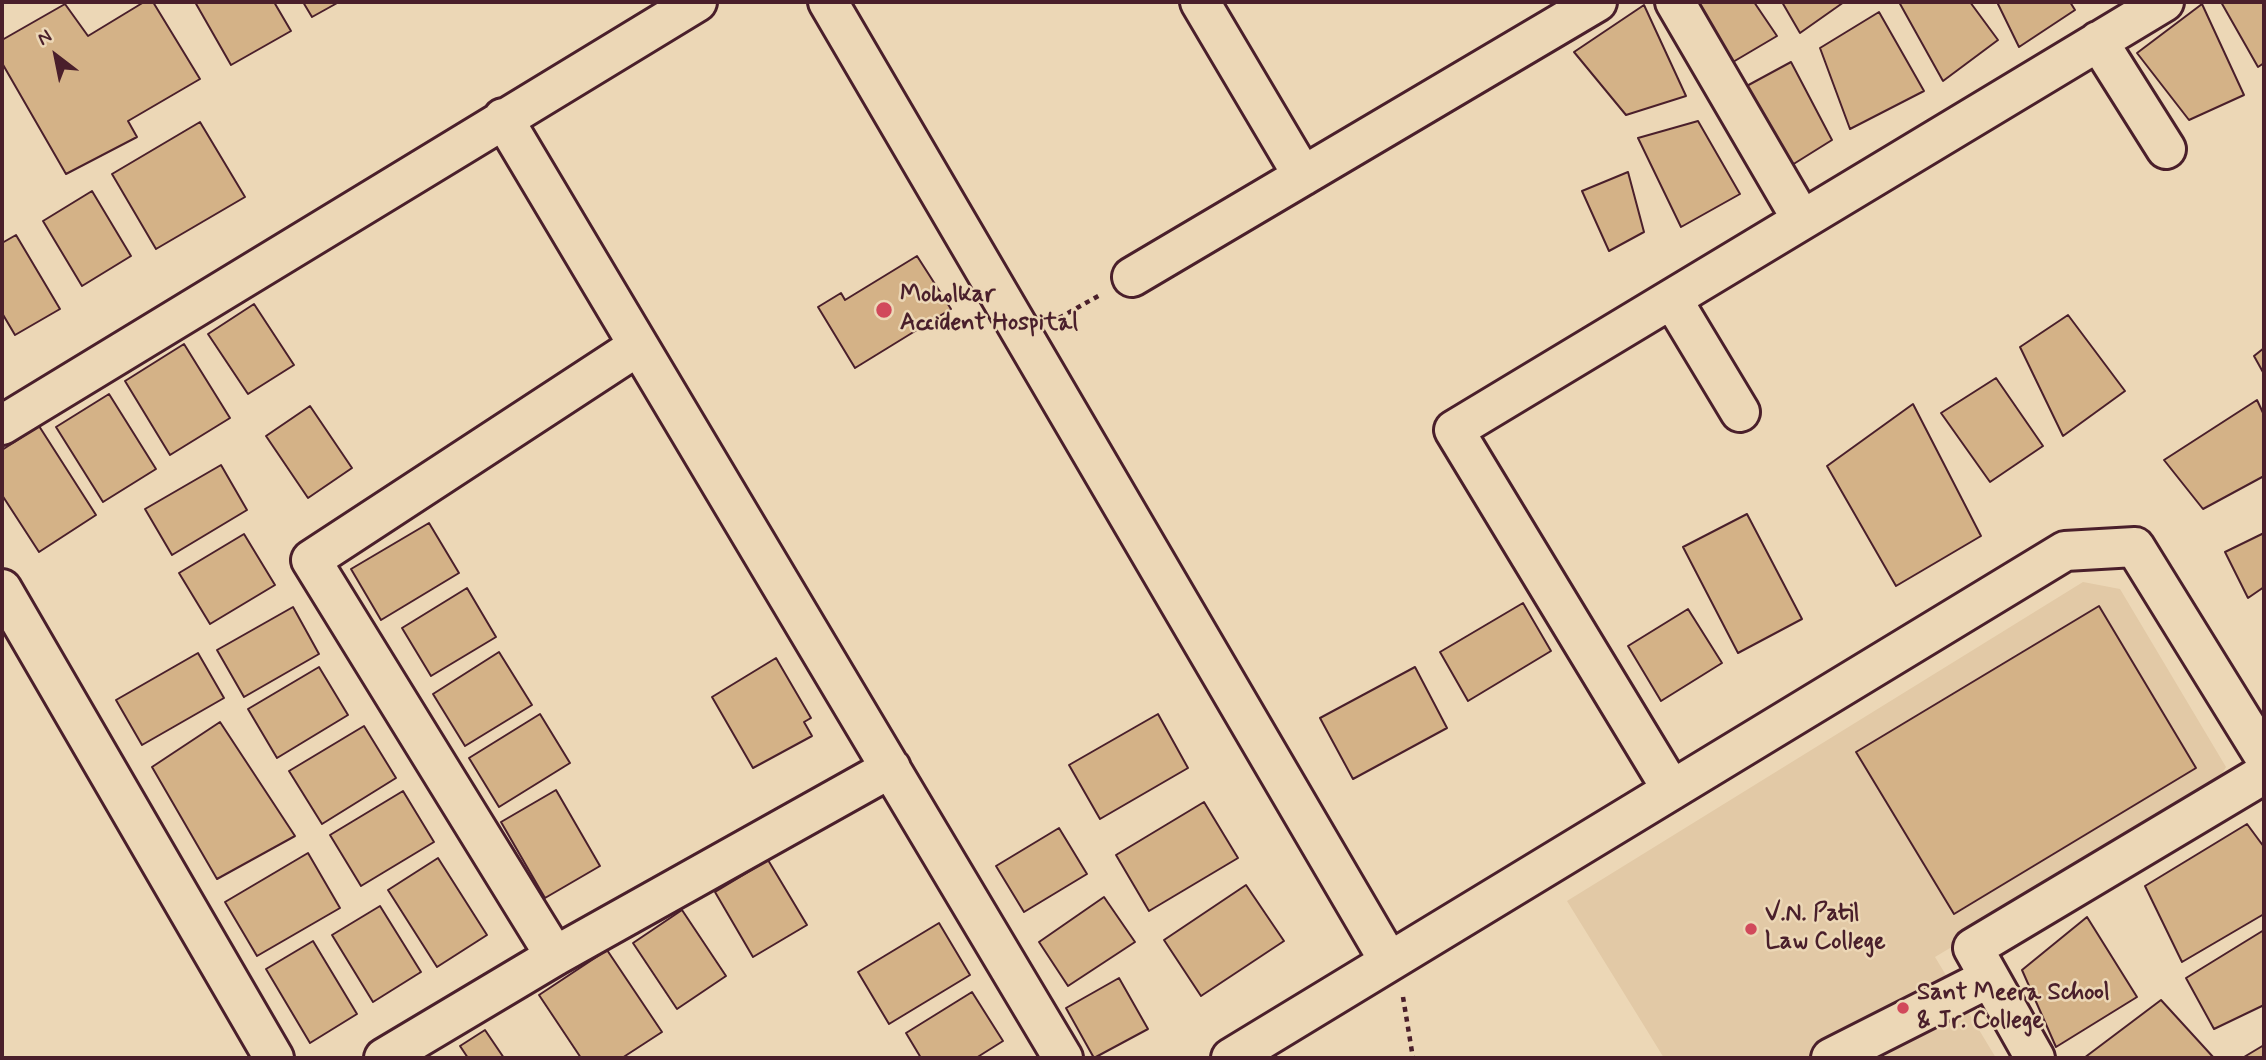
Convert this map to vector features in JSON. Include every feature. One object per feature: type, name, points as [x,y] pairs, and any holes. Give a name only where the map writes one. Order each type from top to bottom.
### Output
[{"type":"street","points":[[2,425],[697,2]]},
{"type":"street","points":[[828,2],[1390,961]]},
{"type":"street","points":[[1200,2],[1303,176]]},
{"type":"street","points":[[1675,2],[1802,220]]},
{"type":"street","points":[[1672,790],[1454,429],[2164,2]]},
{"type":"street","points":[[1132,277],[1581,6]]},
{"type":"street","points":[[2098,41],[2166,149]]},
{"type":"street","points":[[503,118],[1063,1058]]},
{"type":"street","points":[[1672,299],[1740,412]]},
{"type":"street","points":[[555,957],[311,561],[638,346]]},
{"type":"street","points":[[1230,1058],[2065,551],[2134,547],[2264,756]]},
{"type":"street","points":[[4,598],[274,1058]]},
{"type":"street","points":[[384,1058],[555,957],[891,768]]},
{"type":"street","points":[[2035,1058],[1973,947],[2264,774]]},
{"type":"street","points":[[1831,1058],[1989,978]]},
{"type":"path","points":[[1024,337],[1132,277]]},
{"type":"path","points":[[1390,961],[1404,998],[1413,1058]]},
{"type":"shaded area","points":[[2083,582],[2120,589],[2226,767],[2211,792],[1935,957],[1996,1058],[1664,1058],[1567,901]]},
{"type":"building","points":[[144,2],[153,2],[200,79],[128,121],[137,137],[66,174],[2,63],[2,40],[65,4],[88,36]]},
{"type":"building","points":[[195,2],[274,2],[291,31],[231,65]]},
{"type":"building","points":[[303,2],[339,2],[312,17]]},
{"type":"building","points":[[1690,2],[1754,2],[1777,36],[1716,72]]},
{"type":"building","points":[[1782,2],[1844,2],[1800,33]]},
{"type":"building","points":[[1899,2],[1970,2],[1998,40],[1943,81]]},
{"type":"building","points":[[1997,2],[2070,2],[2075,10],[2019,47]]},
{"type":"building","points":[[2221,2],[2264,2],[2264,63],[2258,67]]},
{"type":"building","points":[[2202,4],[2244,95],[2189,120],[2137,53]]},
{"type":"building","points":[[1644,5],[1686,96],[1626,115],[1574,52]]},
{"type":"building","points":[[1879,12],[1924,91],[1850,129],[1820,48]]},
{"type":"building","points":[[1791,62],[1832,140],[1776,175],[1743,88]]},
{"type":"building","points":[[1698,121],[1740,194],[1681,227],[1638,138]]},
{"type":"building","points":[[200,122],[245,197],[156,249],[112,174]]},
{"type":"building","points":[[1628,172],[1644,232],[1609,251],[1582,191]]},
{"type":"building","points":[[92,191],[131,256],[82,286],[43,221]]},
{"type":"building","points":[[16,235],[60,309],[15,335],[2,313],[2,243]]},
{"type":"building","points":[[917,256],[951,309],[855,368],[818,307],[841,293],[845,300]]},
{"type":"building","points":[[254,304],[294,365],[248,394],[208,334]]},
{"type":"building","points":[[2068,315],[2125,391],[2063,436],[2020,347]]},
{"type":"building","points":[[184,344],[230,418],[170,455],[125,381]]},
{"type":"building","points":[[2264,348],[2264,374],[2254,356]]},
{"type":"building","points":[[1996,378],[2043,446],[1990,482],[1941,413]]},
{"type":"building","points":[[109,394],[156,469],[103,502],[56,427]]},
{"type":"building","points":[[2257,400],[2264,415],[2264,476],[2203,509],[2164,460]]},
{"type":"building","points":[[1913,404],[1981,536],[1896,586],[1827,466]]},
{"type":"building","points":[[310,406],[352,468],[308,498],[266,436]]},
{"type":"building","points":[[39,426],[96,515],[39,552],[2,495],[2,450]]},
{"type":"building","points":[[221,465],[247,510],[172,555],[145,509]]},
{"type":"building","points":[[1747,514],[1802,619],[1738,653],[1683,547]]},
{"type":"building","points":[[429,523],[459,573],[381,620],[351,569]]},
{"type":"building","points":[[2264,533],[2264,587],[2248,598],[2225,552]]},
{"type":"building","points":[[244,534],[275,585],[210,624],[179,573]]},
{"type":"building","points":[[467,588],[496,637],[431,676],[402,628]]},
{"type":"building","points":[[1523,603],[1551,651],[1468,701],[1440,652]]},
{"type":"building","points":[[2099,606],[2196,768],[1954,914],[1856,752]]},
{"type":"building","points":[[293,607],[319,654],[244,697],[217,650]]},
{"type":"building","points":[[1688,609],[1722,663],[1661,701],[1628,646]]},
{"type":"building","points":[[499,652],[532,705],[465,746],[433,694]]},
{"type":"building","points":[[198,653],[224,698],[142,745],[116,700]]},
{"type":"building","points":[[776,658],[811,718],[804,722],[812,736],[753,768],[712,697]]},
{"type":"building","points":[[319,667],[348,715],[277,758],[248,709]]},
{"type":"building","points":[[1415,667],[1447,728],[1353,779],[1320,718]]},
{"type":"building","points":[[540,714],[570,763],[499,807],[469,758]]},
{"type":"building","points":[[1158,714],[1188,768],[1100,819],[1069,765]]},
{"type":"building","points":[[220,722],[295,836],[217,879],[152,767]]},
{"type":"building","points":[[364,726],[396,778],[322,824],[289,771]]},
{"type":"building","points":[[556,790],[600,866],[545,898],[501,822]]},
{"type":"building","points":[[403,791],[434,842],[361,886],[330,835]]},
{"type":"building","points":[[1204,802],[1238,858],[1149,911],[1116,855]]},
{"type":"building","points":[[2247,824],[2264,847],[2264,914],[2182,962],[2145,886]]},
{"type":"building","points":[[1059,828],[1087,874],[1024,912],[996,866]]},
{"type":"building","points":[[308,853],[340,908],[257,956],[225,902]]},
{"type":"building","points":[[438,858],[487,935],[437,967],[388,890]]},
{"type":"building","points":[[768,860],[807,925],[753,957],[715,892]]},
{"type":"building","points":[[1246,885],[1284,941],[1201,996],[1164,940]]},
{"type":"building","points":[[1104,897],[1135,942],[1068,986],[1039,942]]},
{"type":"building","points":[[380,906],[421,972],[373,1002],[332,935]]},
{"type":"building","points":[[682,910],[726,976],[677,1009],[633,943]]},
{"type":"building","points":[[2087,917],[2137,997],[2056,1047],[2022,970]]},
{"type":"building","points":[[939,923],[970,975],[889,1024],[858,972]]},
{"type":"building","points":[[2264,930],[2264,1005],[2214,1029],[2186,978]]},
{"type":"building","points":[[313,941],[357,1014],[310,1043],[266,969]]},
{"type":"building","points":[[607,950],[662,1032],[622,1058],[581,1058],[539,995]]},
{"type":"building","points":[[1119,978],[1148,1029],[1094,1058],[1066,1008]]},
{"type":"building","points":[[972,992],[1003,1041],[976,1058],[921,1058],[906,1033]]},
{"type":"building","points":[[2161,1000],[2214,1058],[2084,1058]]},
{"type":"building","points":[[485,1030],[504,1058],[468,1058],[460,1046]]},
{"type":"building","points":[[2264,1045],[2264,1058],[2244,1058],[2244,1057]]},
{"type":"place","name":"Moholkar Accident Hospital","points":[[884,310]]},
{"type":"place","name":"V.N. Patil Law College","points":[[1751,929]]},
{"type":"place","name":"Sant Meera School & Jr. College","points":[[1903,1008]]}]
